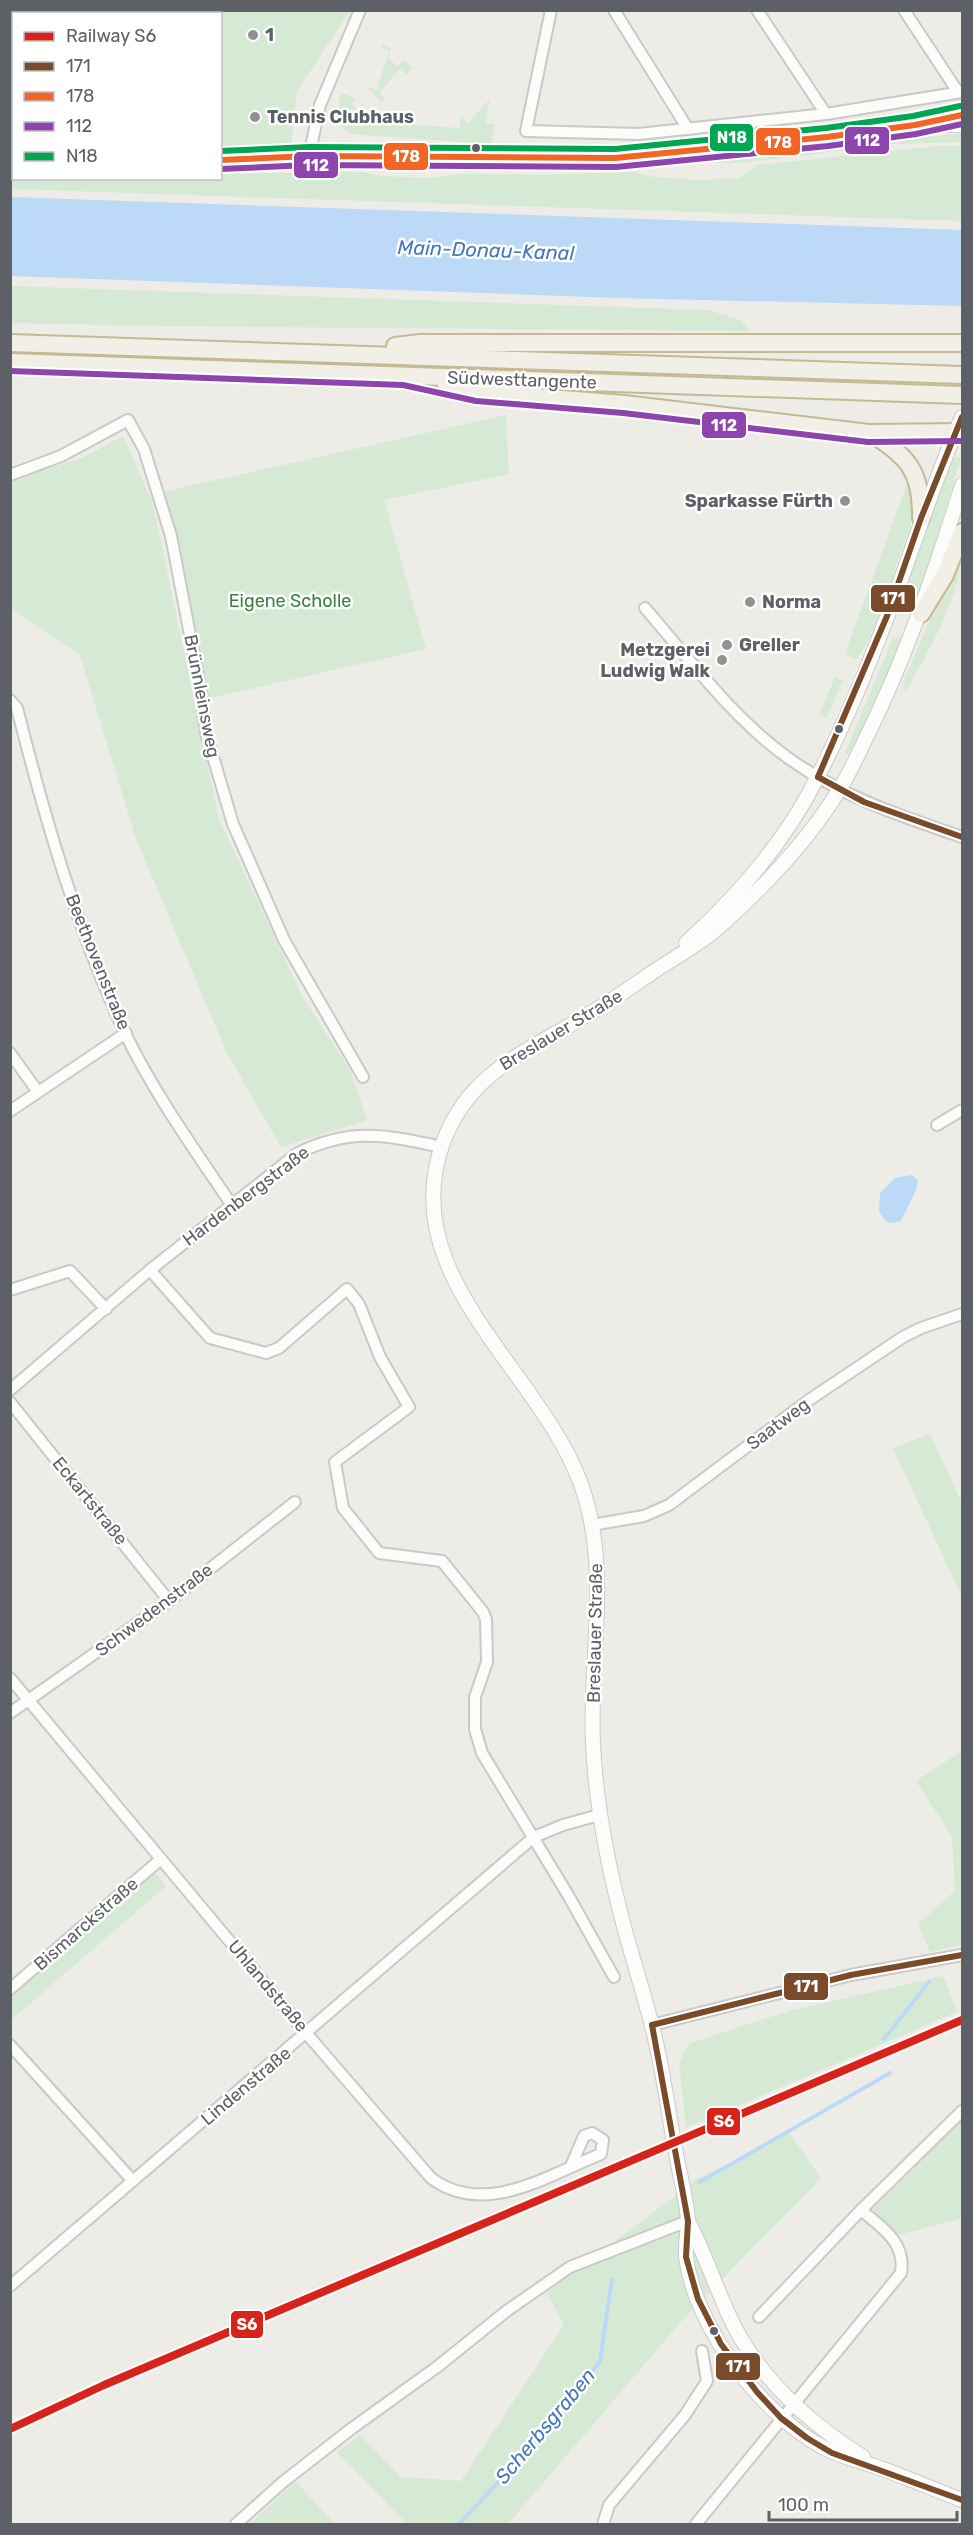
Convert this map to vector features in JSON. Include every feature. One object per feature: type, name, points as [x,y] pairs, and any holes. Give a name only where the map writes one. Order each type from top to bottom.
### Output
[{"type":"highway","name":"Südwesttangente","points":[[10,343],[963,375]]},
{"type":"highway","points":[[347,353],[420,343],[963,343]]},
{"type":"highway","name":"Südwesttangente","points":[[10,362],[963,395]]},
{"type":"highway","points":[[404,376],[477,392],[624,404],[869,433],[919,433],[960,427]]},
{"type":"highway","points":[[869,433],[890,446],[912,468],[921,492],[921,518]]},
{"type":"highway","points":[[921,614],[945,575],[963,532]]},
{"type":"main road","points":[[222,160],[309,156],[615,158],[740,148],[915,125],[963,115]]},
{"type":"main road","points":[[915,125],[963,125]]},
{"type":"main road","name":"Breslauer Straße","points":[[656,970],[706,925],[750,878],[786,829],[818,777],[887,616],[921,518],[960,427]]},
{"type":"main road","name":"Breslauer Straße","points":[[963,485],[921,614],[895,680],[840,790],[804,839],[760,888],[713,933],[490,1074],[470,1095],[452,1121],[442,1147],[434,1194],[437,1236],[452,1275],[474,1316],[556,1431],[585,1496],[598,1560],[599,1594],[592,1739],[599,1815],[624,1928],[652,2025],[688,2221],[686,2257],[698,2299],[713,2330],[742,2374],[781,2418],[832,2453],[881,2468],[963,2500]]},
{"type":"main road","name":"Breslauer Straße","points":[[688,2221],[741,2338],[792,2404],[817,2427],[881,2468]]},
{"type":"street","points":[[309,156],[320,105],[360,10]]},
{"type":"street","points":[[551,10],[526,131],[639,134],[826,114],[960,92],[904,10]]},
{"type":"street","points":[[614,10],[688,129]]},
{"type":"street","points":[[757,10],[826,114]]},
{"type":"street","name":"Brünnleinsweg","points":[[10,476],[61,456],[128,420],[144,449],[171,536],[201,692],[206,734],[233,824],[284,940],[363,1077]]},
{"type":"street","points":[[645,608],[747,723],[790,759],[864,802],[963,837]]},
{"type":"street","name":"Beethovenstraße","points":[[10,700],[17,708],[51,842],[126,1034],[176,1120],[231,1204]]},
{"type":"street","points":[[10,1111],[126,1034]]},
{"type":"street","points":[[10,1053],[38,1092]]},
{"type":"street","points":[[937,1125],[963,1110]]},
{"type":"street","name":"Hardenbergstraße","points":[[10,1390],[150,1270],[298,1153],[321,1142],[347,1135],[382,1134],[442,1147]]},
{"type":"street","points":[[150,1270],[210,1338],[266,1353],[279,1348],[347,1289],[359,1304],[380,1357],[409,1407],[335,1462],[343,1508],[379,1553],[442,1561],[483,1612],[486,1619],[487,1662],[474,1697],[475,1727],[482,1754],[534,1837],[614,1977]]},
{"type":"street","points":[[10,1290],[70,1271],[106,1309]]},
{"type":"street","name":"Saatweg","points":[[592,1526],[644,1516],[669,1505],[809,1400],[903,1337],[921,1328],[963,1314]]},
{"type":"street","name":"Eckartstraße","points":[[10,1402],[169,1601]]},
{"type":"street","name":"Schwedenstraße","points":[[10,1713],[169,1601],[295,1502]]},
{"type":"street","name":"Uhlandstraße","points":[[10,1678],[307,2034],[431,2178],[446,2189],[479,2196],[498,2194],[531,2184],[571,2166]]},
{"type":"street","name":"Lindenstraße","points":[[10,2286],[307,2034],[534,1837],[599,1815]]},
{"type":"street","name":"Bismarckstraße","points":[[10,1989],[161,1859]]},
{"type":"street","points":[[652,2025],[851,1975],[963,1955]]},
{"type":"street","points":[[10,2046],[133,2181]]},
{"type":"street","points":[[759,2317],[861,2210],[963,2111]]},
{"type":"street","points":[[696,2524],[901,2273],[903,2260],[897,2243],[861,2210]]},
{"type":"street","points":[[236,2524],[283,2482],[351,2429],[437,2367],[508,2310],[570,2267],[688,2221]]},
{"type":"street","points":[[603,2524],[609,2505],[685,2415],[707,2381],[702,2351]]},
{"type":"green space","points":[[11,10],[350,11],[297,91],[291,147],[222,150],[222,12],[12,12],[11,147]]},
{"type":"green space","points":[[383,45],[391,48],[388,58],[397,66],[404,60],[412,67],[407,75],[400,69],[379,93],[386,100],[382,102],[367,88],[377,89],[389,51],[381,47]]},
{"type":"green space","points":[[341,93],[356,98],[351,104],[367,119],[373,114],[373,122],[459,128],[461,117],[468,123],[490,99],[485,123],[495,124],[491,144],[350,134],[341,125],[339,103]]},
{"type":"green space","points":[[962,134],[962,142],[895,144],[739,163],[665,163],[894,138]]},
{"type":"green space","points":[[939,146],[962,146],[962,221],[10,189],[11,169],[12,180],[222,180],[222,174],[363,172],[379,176],[430,178],[460,174],[542,175],[632,172],[654,177],[699,180],[740,178],[757,165]]},
{"type":"green space","points":[[11,286],[707,310],[741,320],[749,331],[11,323]]},
{"type":"green space","name":"Eigene Scholle","points":[[506,415],[509,474],[384,500],[426,649],[206,699],[158,493]]},
{"type":"green space","points":[[123,436],[153,504],[219,819],[302,996],[351,1072],[367,1120],[281,1147],[227,1053],[136,839],[80,655],[11,608],[10,480],[82,458]]},
{"type":"green space","points":[[949,458],[961,458],[916,604],[904,602],[914,559]]},
{"type":"green space","points":[[910,476],[915,508],[912,520],[873,634],[857,659],[848,656],[846,651]]},
{"type":"green space","points":[[962,545],[961,564],[951,602],[906,692],[902,685]]},
{"type":"green space","points":[[903,636],[905,638],[851,755],[845,753],[892,640]]},
{"type":"green space","points":[[835,677],[843,680],[827,718],[819,715]]},
{"type":"green space","points":[[930,1434],[962,1503],[962,1597],[893,1448]]},
{"type":"green space","points":[[962,1751],[962,1945],[930,1952],[918,1924],[955,1891],[952,1836],[916,1781]]},
{"type":"green space","points":[[155,1872],[166,1886],[11,2020],[11,1996]]},
{"type":"green space","points":[[943,1976],[957,2012],[686,2128],[679,2062],[690,2043],[789,2011]]},
{"type":"green space","points":[[962,2121],[962,2218],[899,2235],[872,2210]]},
{"type":"green space","points":[[789,2133],[821,2178],[686,2316],[508,2524],[407,2524],[337,2452],[360,2435],[401,2477],[461,2481],[564,2325],[547,2293],[697,2179]]},
{"type":"green space","points":[[296,2482],[335,2524],[249,2524]]},
{"type":"water","name":"Main-Donau-Kanal","points":[[11,197],[962,230],[962,306],[619,298],[11,276]]},
{"type":"water","points":[[911,1175],[918,1180],[918,1184],[901,1221],[886,1222],[879,1211],[880,1193],[895,1178]]},
{"type":"waterway","name":"Scherbsgraben","points":[[884,2039],[929,1982]]},
{"type":"waterway","name":"Scherbsgraben","points":[[700,2182],[890,2073]]},
{"type":"waterway","name":"Scherbsgraben","points":[[459,2524],[541,2437],[600,2361],[612,2279]]},
{"type":"rail line","name":"S6","points":[[10,2429],[104,2385],[962,2020]]},
{"type":"transit line","name":"N18","points":[[222,151],[309,147],[615,149],[826,128],[913,116],[960,106]]},
{"type":"transit line","name":"178","points":[[222,160],[309,156],[615,158],[827,137],[915,125],[962,115]]},
{"type":"transit line","name":"112","points":[[222,169],[309,165],[616,167],[828,146],[916,134],[962,124]]},
{"type":"transit line","name":"112","points":[[10,371],[403,385],[476,401],[623,413],[868,442],[962,441]]},
{"type":"transit line","name":"171","points":[[818,777],[887,616],[921,518],[962,417]]},
{"type":"transit line","name":"171","points":[[818,777],[864,802],[962,837]]},
{"type":"transit line","name":"171","points":[[652,2025],[851,1975],[962,1955]]},
{"type":"transit line","name":"171","points":[[652,2025],[688,2221],[686,2257],[698,2299],[721,2344],[757,2392],[781,2418],[807,2438],[832,2453],[962,2500]]},
{"type":"place","name":"1","points":[[253,35]]},
{"type":"place","name":"Tennis Clubhaus","points":[[255,117]]},
{"type":"place","name":"Sparkasse Fürth","points":[[845,501]]},
{"type":"place","name":"Norma","points":[[750,602]]},
{"type":"place","name":"Greller","points":[[727,645]]},
{"type":"place","name":"Metzgerei Ludwig Walk","points":[[722,660]]}]
